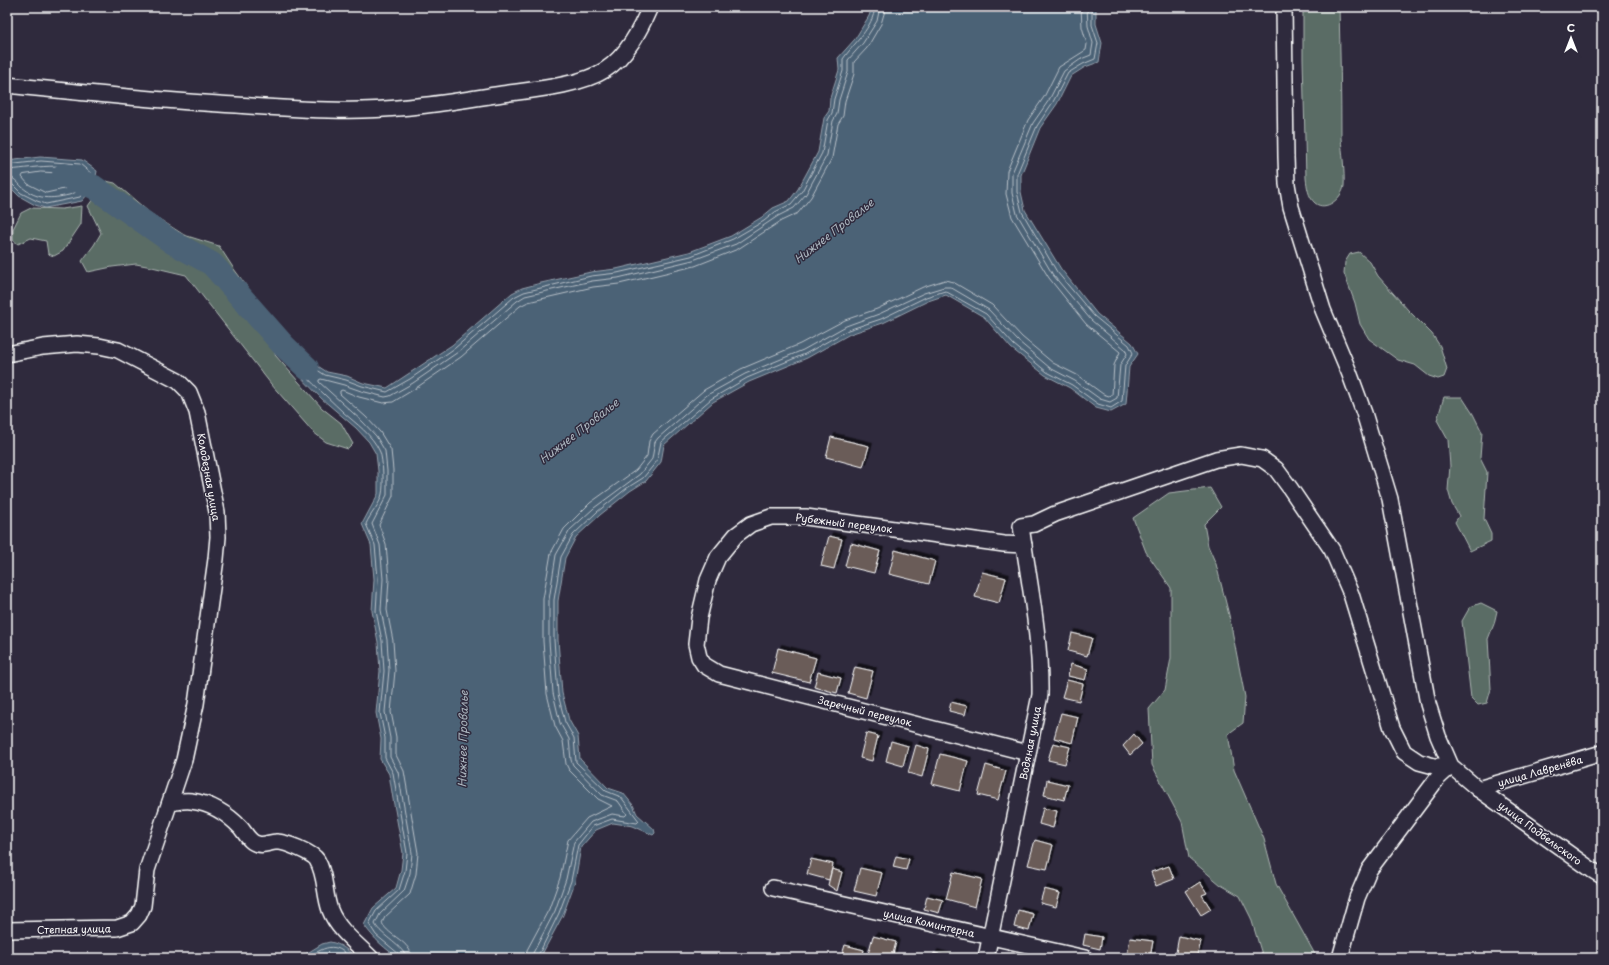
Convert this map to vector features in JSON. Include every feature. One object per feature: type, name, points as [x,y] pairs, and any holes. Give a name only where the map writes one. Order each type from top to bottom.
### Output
[{"type":"street","points":[[7,85],[153,100],[298,109],[363,110],[440,103],[578,82],[604,70],[622,55],[639,32],[650,7]]},
{"type":"street","points":[[1284,7],[1286,157],[1291,207],[1322,310],[1349,372],[1382,470],[1402,555],[1428,704],[1438,736],[1451,766],[1437,779],[1369,870],[1357,898],[1340,958]]},
{"type":"street","name":"Колодезная улица","points":[[7,354],[43,347],[77,344],[100,346],[118,350],[178,381],[189,392],[197,412],[210,486],[217,512],[218,537],[196,704],[184,760],[170,803]]},
{"type":"street","name":"Водяная улица","points":[[986,958],[1040,695],[1040,670],[1021,526],[1034,524],[1055,514],[1216,459],[1241,455],[1262,459],[1276,469],[1332,550],[1351,594],[1392,728],[1404,752],[1419,762],[1434,766],[1451,766]]},
{"type":"street","name":"Рубежный переулок","points":[[704,665],[696,644],[708,580],[718,556],[736,535],[751,524],[771,517],[806,517],[1004,544],[1024,545]]},
{"type":"street","name":"Заречный переулок","points":[[704,665],[719,674],[1028,753]]},
{"type":"street","name":"улица Лавренёва","points":[[1478,789],[1602,753]]},
{"type":"street","name":"улица Подбельского","points":[[1451,766],[1478,789],[1602,876]]},
{"type":"street","points":[[170,803],[190,800],[202,802],[218,809],[232,819],[249,840],[257,844],[264,845],[276,842],[284,843],[311,854],[316,859],[321,870],[330,910],[336,923],[371,958]]},
{"type":"street","name":"Степная улица","points":[[7,930],[117,928],[132,923],[144,906],[147,870],[170,803]]},
{"type":"street","name":"улица Коминтерна","points":[[773,888],[1084,958]]},
{"type":"green space","points":[[1303,7],[1339,7],[1341,138],[1344,186],[1343,191],[1337,199],[1324,206],[1315,203],[1311,198],[1308,191],[1306,178]]},
{"type":"green space","points":[[106,181],[115,183],[150,213],[184,235],[219,246],[276,326],[275,355],[322,408],[341,423],[353,444],[348,449],[326,442],[313,432],[271,384],[186,275],[136,264],[88,272],[82,261],[101,233],[88,206]]},
{"type":"green space","points":[[82,206],[81,224],[63,251],[54,256],[48,254],[46,241],[31,238],[18,244],[13,240],[13,229],[21,213],[31,208],[62,209]]},
{"type":"green space","points":[[1359,252],[1370,262],[1378,276],[1408,310],[1432,334],[1440,346],[1447,369],[1444,377],[1438,379],[1429,376],[1415,365],[1398,360],[1369,339],[1360,324],[1355,303],[1344,273],[1345,262],[1350,254]]},
{"type":"green space","points":[[1444,397],[1462,397],[1482,432],[1480,458],[1487,472],[1484,519],[1491,534],[1491,541],[1470,551],[1455,522],[1459,516],[1452,504],[1448,490],[1450,466],[1448,440],[1437,420]]},
{"type":"green space","points":[[1210,488],[1221,507],[1204,524],[1208,546],[1216,564],[1229,615],[1245,697],[1243,723],[1228,734],[1234,770],[1264,839],[1276,884],[1317,958],[1263,958],[1251,918],[1240,896],[1221,885],[1189,858],[1182,822],[1152,765],[1149,709],[1165,690],[1171,658],[1171,588],[1146,552],[1133,518],[1169,493]]},
{"type":"green space","points":[[1481,603],[1497,611],[1488,639],[1491,689],[1487,703],[1478,705],[1471,698],[1462,621],[1470,607]]},
{"type":"water","name":"Нижнее Провалье","points":[[872,7],[1096,7],[1096,24],[1102,43],[1099,62],[1085,67],[1071,76],[1057,104],[1040,128],[1021,175],[1021,192],[1025,210],[1061,269],[1097,314],[1132,343],[1138,354],[1129,367],[1126,404],[1111,412],[1096,408],[1070,388],[1045,375],[1011,348],[984,317],[946,295],[928,301],[883,323],[850,334],[807,358],[749,382],[713,402],[664,445],[661,462],[646,481],[630,491],[600,515],[576,537],[565,558],[558,601],[558,640],[562,693],[569,720],[578,736],[580,759],[608,788],[623,793],[633,805],[637,814],[654,829],[655,833],[653,835],[633,826],[613,823],[596,830],[581,847],[575,882],[563,915],[540,958],[399,958],[380,943],[364,925],[373,908],[396,888],[401,870],[403,853],[389,774],[380,759],[381,739],[376,713],[380,671],[378,642],[372,611],[374,579],[371,545],[362,524],[378,494],[376,454],[369,442],[356,428],[322,399],[282,356],[284,346],[294,345],[310,361],[327,372],[347,376],[363,383],[387,388],[452,345],[512,293],[522,288],[591,272],[616,269],[689,252],[731,236],[762,217],[773,208],[789,201],[798,189],[818,152],[824,118],[829,111],[830,98],[839,70],[838,58],[855,39],[869,16]]},
{"type":"water","points":[[40,157],[82,160],[97,171],[94,187],[82,201],[45,208],[35,205],[19,196],[7,184],[7,161]]},
{"type":"water","points":[[330,942],[338,944],[356,958],[299,958],[322,944]]},
{"type":"building","points":[[831,437],[869,446],[863,467],[826,457]]},
{"type":"building","points":[[829,536],[842,539],[834,569],[821,566]]},
{"type":"building","points":[[851,543],[880,551],[874,573],[845,566]]},
{"type":"building","points":[[895,550],[935,561],[929,584],[889,574]]},
{"type":"building","points":[[982,572],[1006,578],[999,603],[975,597]]},
{"type":"building","points":[[1072,633],[1092,638],[1087,656],[1068,651]]},
{"type":"building","points":[[778,648],[816,658],[809,682],[772,673]]},
{"type":"building","points":[[1071,664],[1088,669],[1085,680],[1068,676]]},
{"type":"building","points":[[855,667],[873,671],[866,698],[848,693]]},
{"type":"building","points":[[818,672],[841,678],[837,693],[814,687]]},
{"type":"building","points":[[1067,680],[1083,684],[1079,701],[1062,697]]},
{"type":"building","points":[[951,702],[967,706],[965,715],[949,711]]},
{"type":"building","points":[[1061,713],[1078,717],[1072,743],[1054,738]]},
{"type":"building","points":[[866,733],[878,736],[872,761],[860,758]]},
{"type":"building","points":[[1134,734],[1142,744],[1130,755],[1123,746]]},
{"type":"building","points":[[891,741],[908,746],[903,766],[886,761]]},
{"type":"building","points":[[1053,743],[1070,747],[1065,764],[1048,760]]},
{"type":"building","points":[[916,745],[929,749],[922,777],[908,773]]},
{"type":"building","points":[[940,754],[968,761],[960,791],[932,784]]},
{"type":"building","points":[[986,765],[1006,771],[998,800],[978,795]]},
{"type":"building","points":[[1047,780],[1068,785],[1064,800],[1044,795]]},
{"type":"building","points":[[1043,808],[1057,811],[1053,828],[1039,824]]},
{"type":"building","points":[[1035,840],[1053,845],[1047,869],[1028,865]]},
{"type":"building","points":[[896,856],[909,859],[906,870],[893,867]]},
{"type":"building","points":[[811,859],[833,864],[829,880],[807,874]]},
{"type":"building","points":[[1169,866],[1174,879],[1156,886],[1151,872]]},
{"type":"building","points":[[860,868],[882,873],[876,896],[854,891]]},
{"type":"building","points":[[832,869],[842,872],[837,891],[828,885]]},
{"type":"building","points":[[953,872],[982,879],[975,907],[946,899]]},
{"type":"building","points":[[1200,882],[1207,893],[1202,895],[1211,909],[1201,915],[1186,891]]},
{"type":"building","points":[[1044,889],[1060,893],[1056,907],[1040,903]]},
{"type":"building","points":[[927,896],[943,900],[939,913],[924,909]]},
{"type":"building","points":[[1018,910],[1033,914],[1029,931],[1014,927]]},
{"type":"building","points":[[1085,934],[1102,937],[1100,949],[1083,945]]},
{"type":"building","points":[[873,936],[896,942],[892,958],[867,958]]},
{"type":"building","points":[[1179,936],[1201,941],[1197,958],[1175,958]]},
{"type":"building","points":[[1130,938],[1153,941],[1150,958],[1127,957]]},
{"type":"building","points":[[845,945],[864,950],[862,958],[841,958]]},
{"type":"building","points":[[934,953],[952,958],[933,958]]},
{"type":"waterway","points":[[64,175],[94,187],[172,242],[212,264],[284,346],[307,368]]}]
